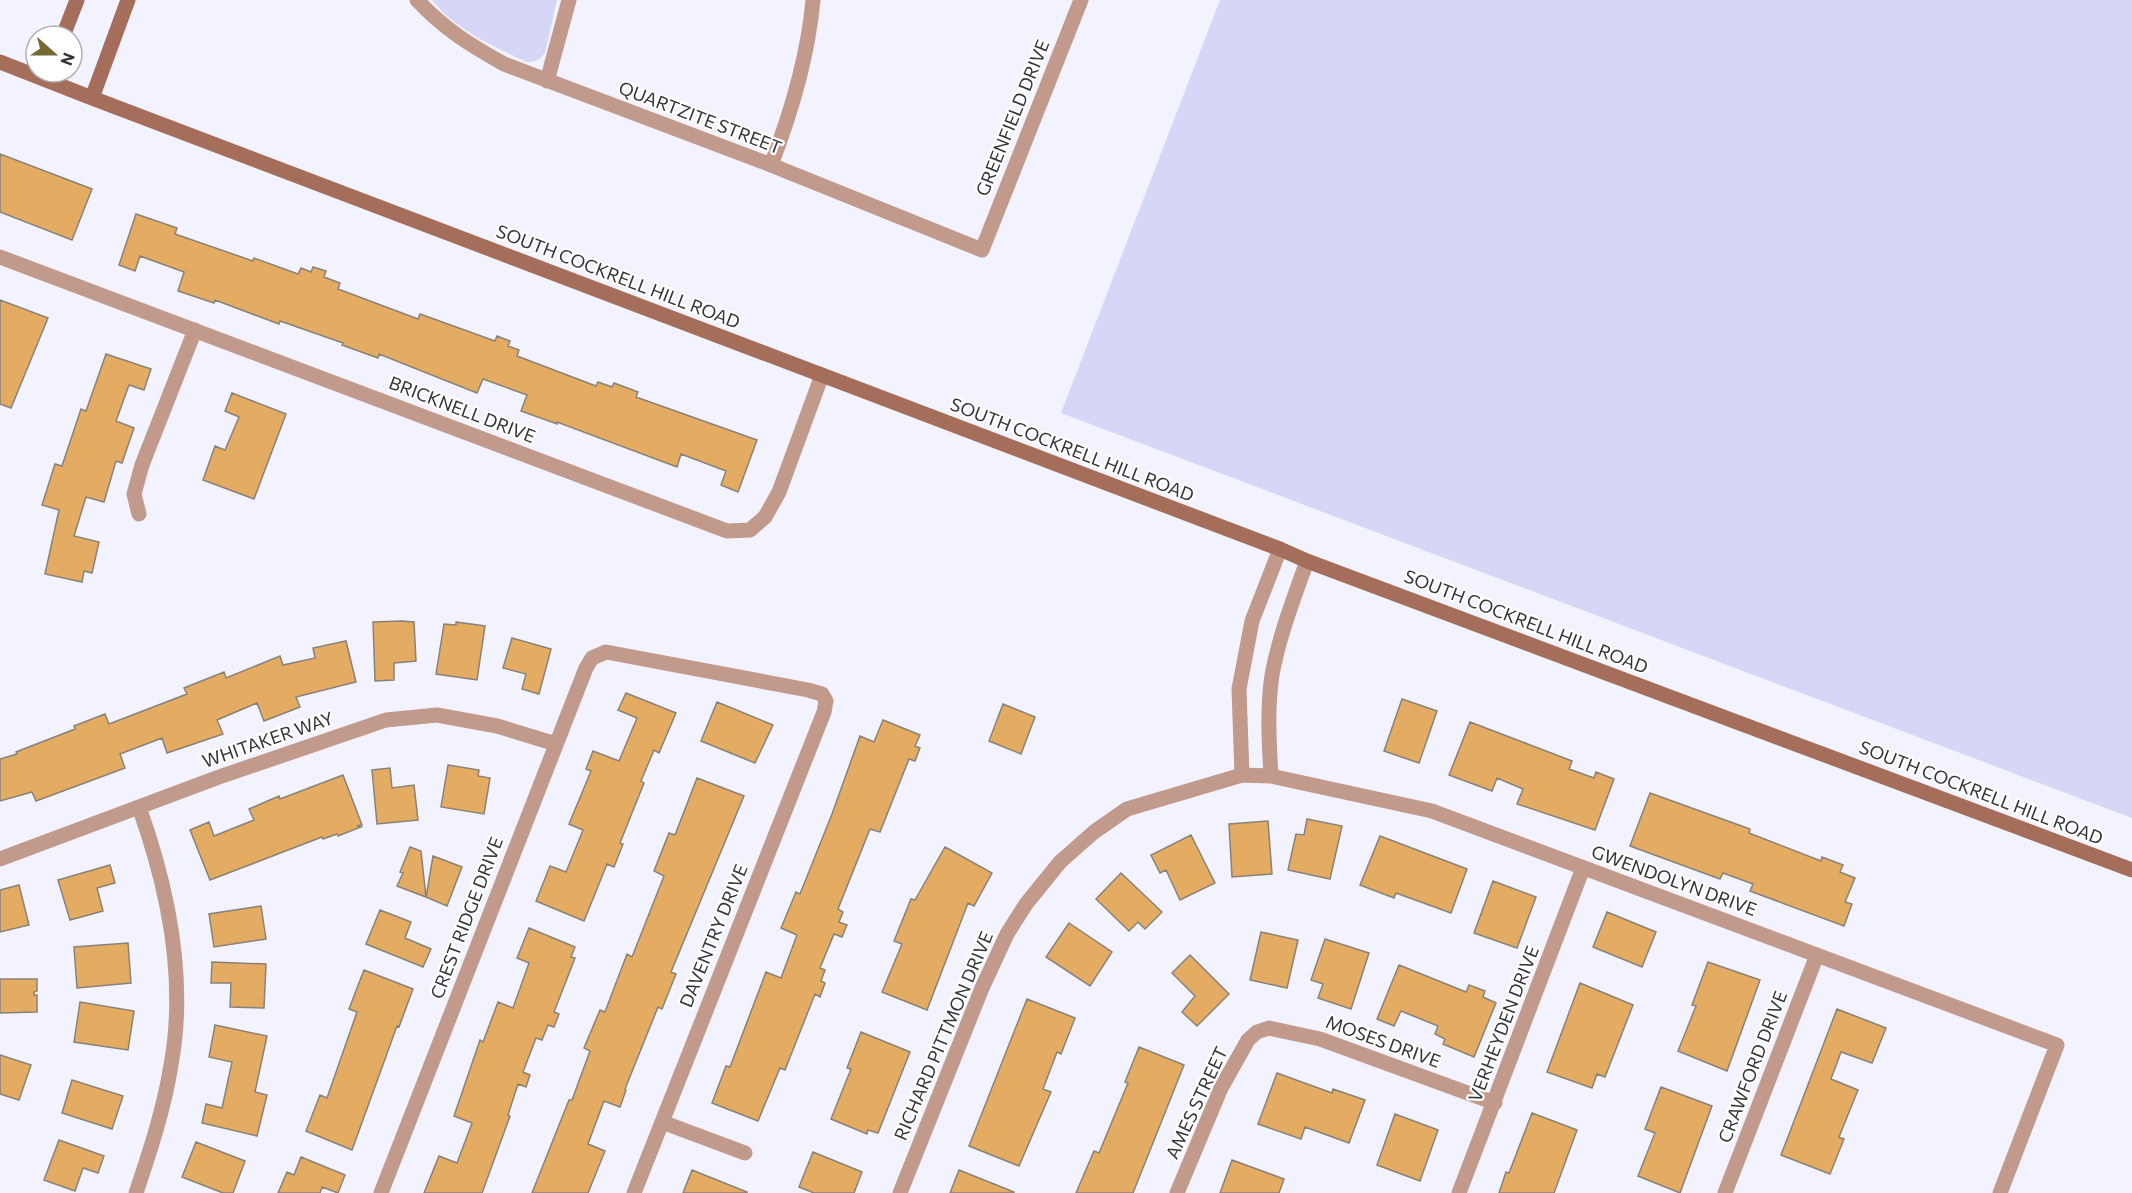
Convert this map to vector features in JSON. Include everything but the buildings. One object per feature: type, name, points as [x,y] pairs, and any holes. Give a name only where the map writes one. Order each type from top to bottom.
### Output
[{"type":"main road","points":[[68,24],[77,0]]},
{"type":"main road","points":[[92,98],[128,0]]},
{"type":"main road","name":"SOUTH COCKRELL HILL ROAD","points":[[0,62],[24,68]]},
{"type":"main road","name":"SOUTH COCKRELL HILL ROAD","points":[[65,84],[92,98],[1307,561],[2132,870]]},
{"type":"street","name":"QUARTZITE STREET","points":[[417,0],[437,21],[468,45],[504,64],[771,165],[982,250]]},
{"type":"street","points":[[547,81],[569,0]]},
{"type":"street","points":[[771,165],[785,129],[803,60],[813,0]]},
{"type":"street","name":"GREENFIELD DRIVE","points":[[982,250],[1081,0]]},
{"type":"street","name":"BRICKNELL DRIVE","points":[[0,257],[727,531],[750,530],[765,518],[780,492],[822,375]]},
{"type":"street","points":[[139,514],[134,494],[142,465],[195,330]]},
{"type":"street","points":[[1242,776],[1239,689],[1252,621],[1280,549]]},
{"type":"street","points":[[1271,776],[1269,726],[1272,676],[1283,630],[1307,561]]},
{"type":"street","name":"CREST RIDGE DRIVE","points":[[381,1193],[592,657],[606,652],[822,694]]},
{"type":"street","name":"DAVENTRY DRIVE","points":[[634,1193],[824,712],[826,701],[822,694]]},
{"type":"street","name":"WHITAKER WAY","points":[[0,859],[219,777],[386,720],[437,716],[497,726],[556,744]]},
{"type":"street","name":"RICHARD PITTMON DRIVE","points":[[900,1193],[982,988],[1007,934],[1026,904],[1060,862],[1094,832],[1127,809],[1242,776],[1271,776]]},
{"type":"street","name":"GWENDOLYN DRIVE","points":[[1271,776],[1432,811],[2057,1045],[2000,1193]]},
{"type":"street","points":[[136,1193],[155,1135],[172,1063],[177,988],[168,908],[153,848],[139,807]]},
{"type":"street","name":"VERHEYDEN DRIVE","points":[[1460,1193],[1583,868]]},
{"type":"street","name":"CRAWFORD DRIVE","points":[[1725,1193],[1817,955]]},
{"type":"street","name":"MOSES DRIVE","points":[[1257,1032],[1269,1028],[1320,1039],[1495,1104]]},
{"type":"street","name":"AMES STREET","points":[[1177,1193],[1221,1088],[1248,1040],[1257,1032]]},
{"type":"street","points":[[662,1122],[745,1153]]},
{"type":"shaded area","points":[[432,0],[557,0],[545,53],[533,62],[527,62],[463,29]]},
{"type":"shaded area","points":[[1220,0],[2132,0],[2132,818],[1061,413]]}]
